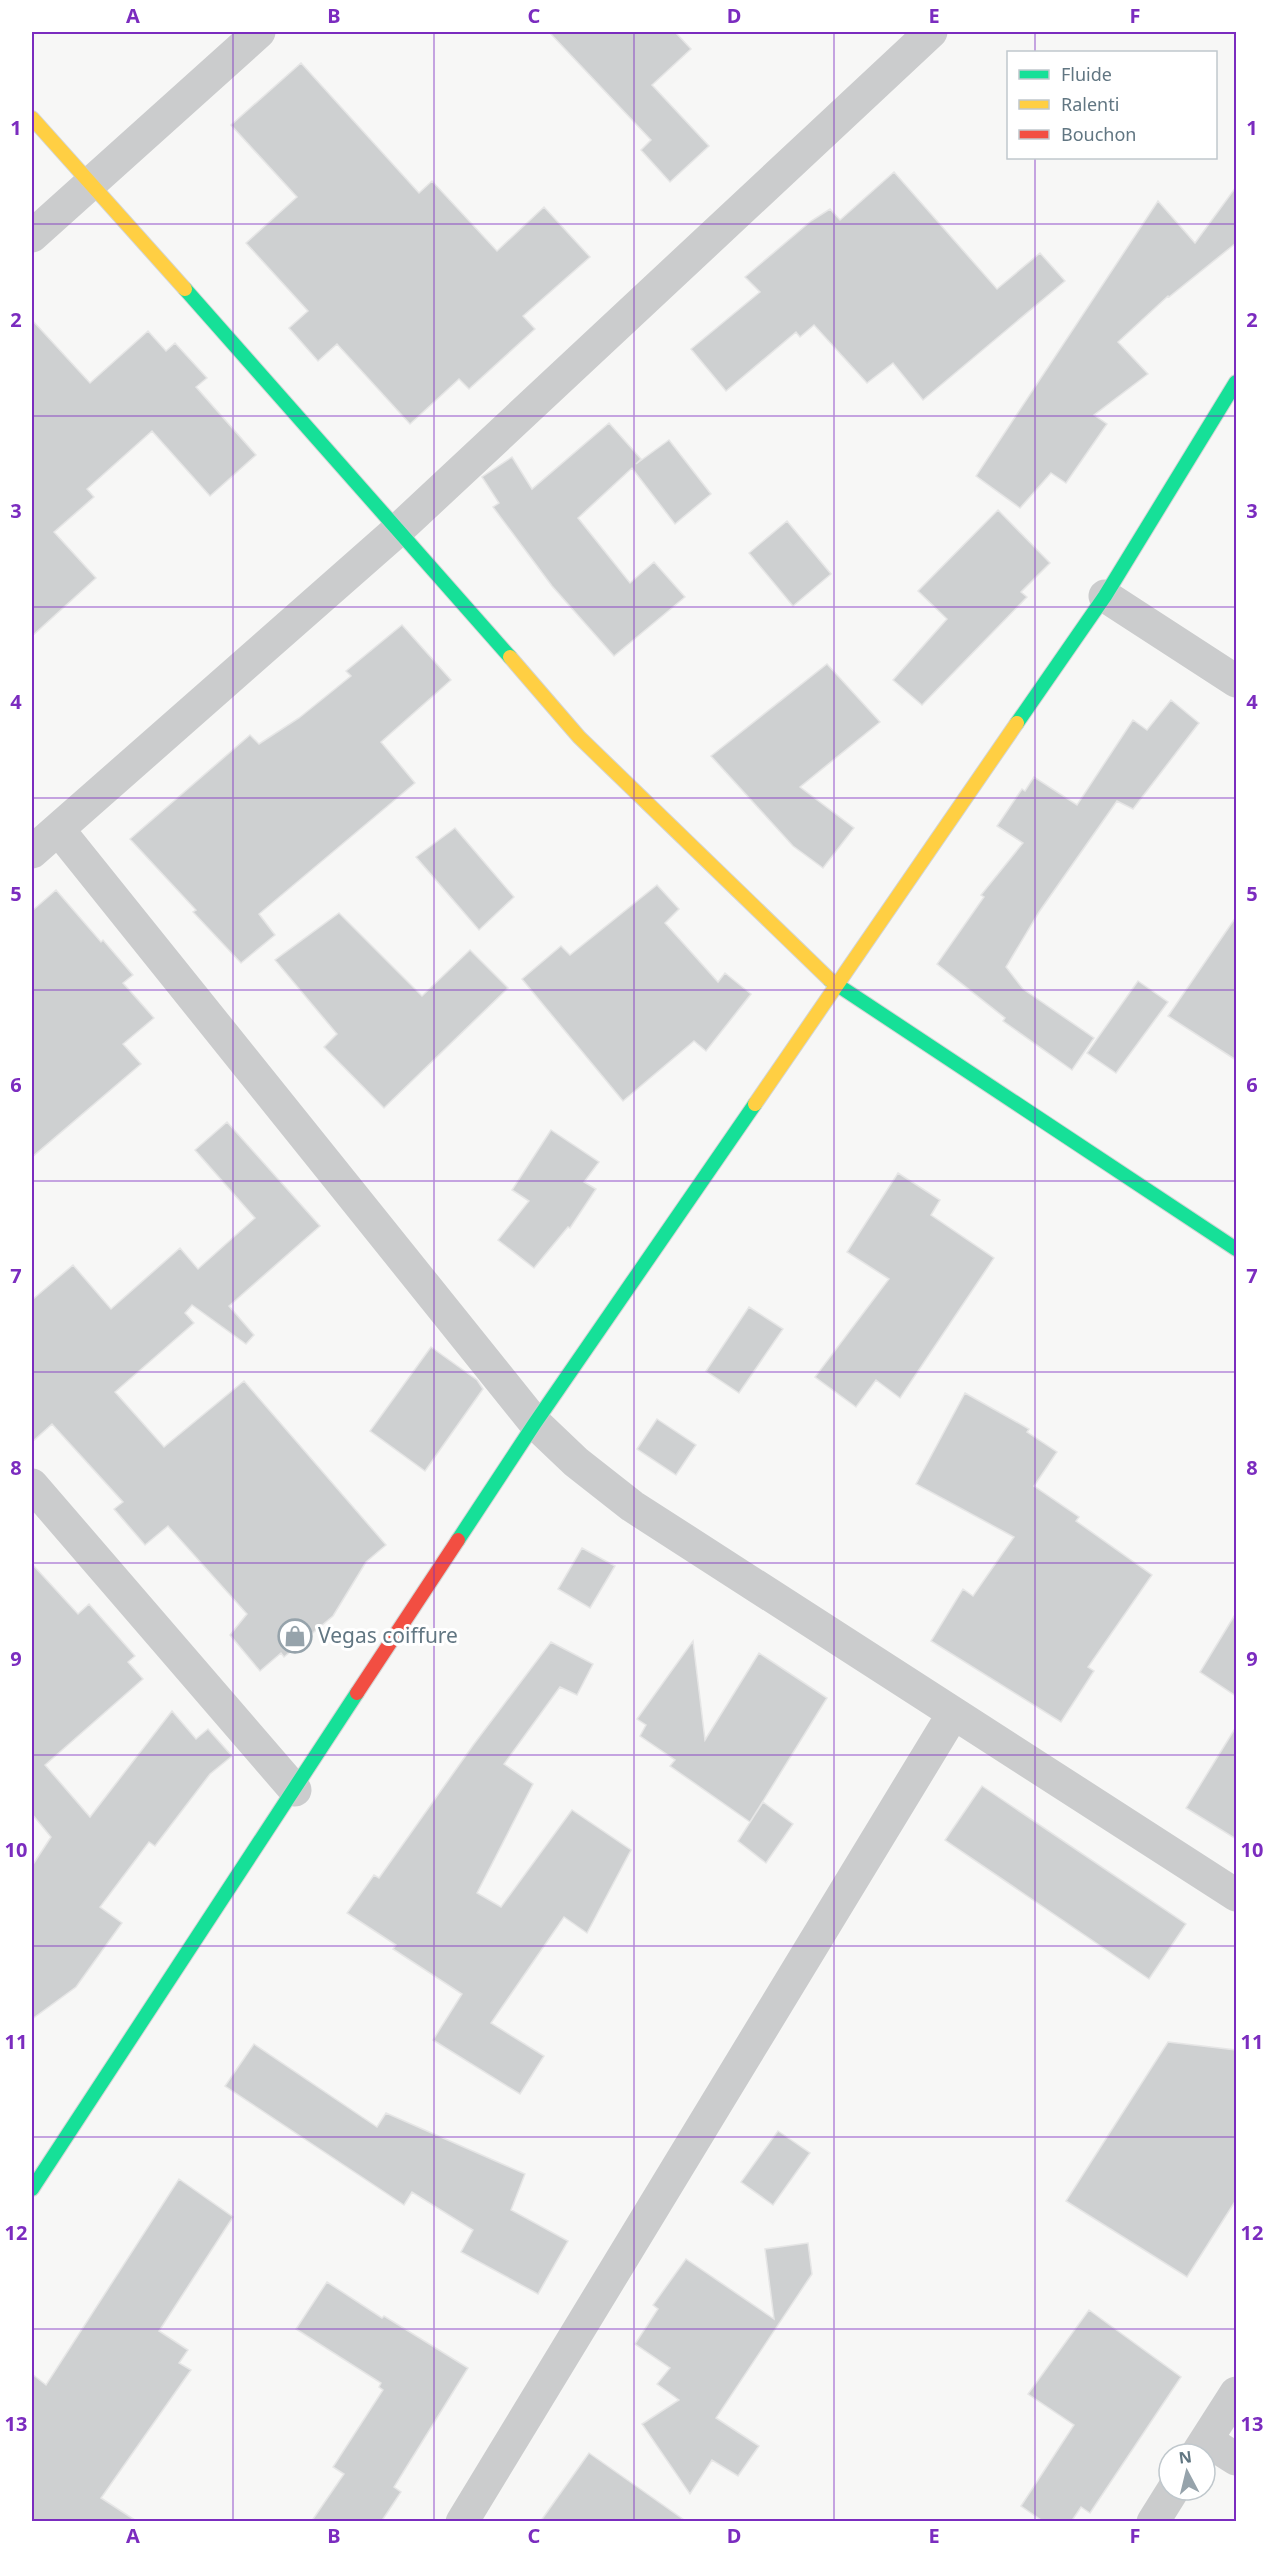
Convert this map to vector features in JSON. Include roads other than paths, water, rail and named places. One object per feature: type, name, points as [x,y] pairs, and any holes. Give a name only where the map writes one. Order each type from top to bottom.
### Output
[{"type":"street","points":[[32,236],[259,32]]},
{"type":"street","points":[[32,852],[399,529],[931,32]]},
{"type":"street","points":[[32,118],[399,529],[579,737],[836,986],[1236,1249]]},
{"type":"street","points":[[32,2189],[534,1424],[1105,596],[1236,382]]},
{"type":"street","points":[[1105,596],[1236,681]]},
{"type":"street","points":[[58,829],[534,1424],[576,1462],[632,1506],[1236,1895]]},
{"type":"street","points":[[32,1485],[295,1790]]},
{"type":"street","points":[[462,2522],[953,1714]]},
{"type":"street","points":[[1204,2442],[1236,2393]]},
{"type":"street","points":[[1217,2452],[1236,2459]]},
{"type":"street","points":[[1153,2522],[1166,2502]]},
{"type":"place","name":"Vegas coiffure","points":[[295,1636]]}]
